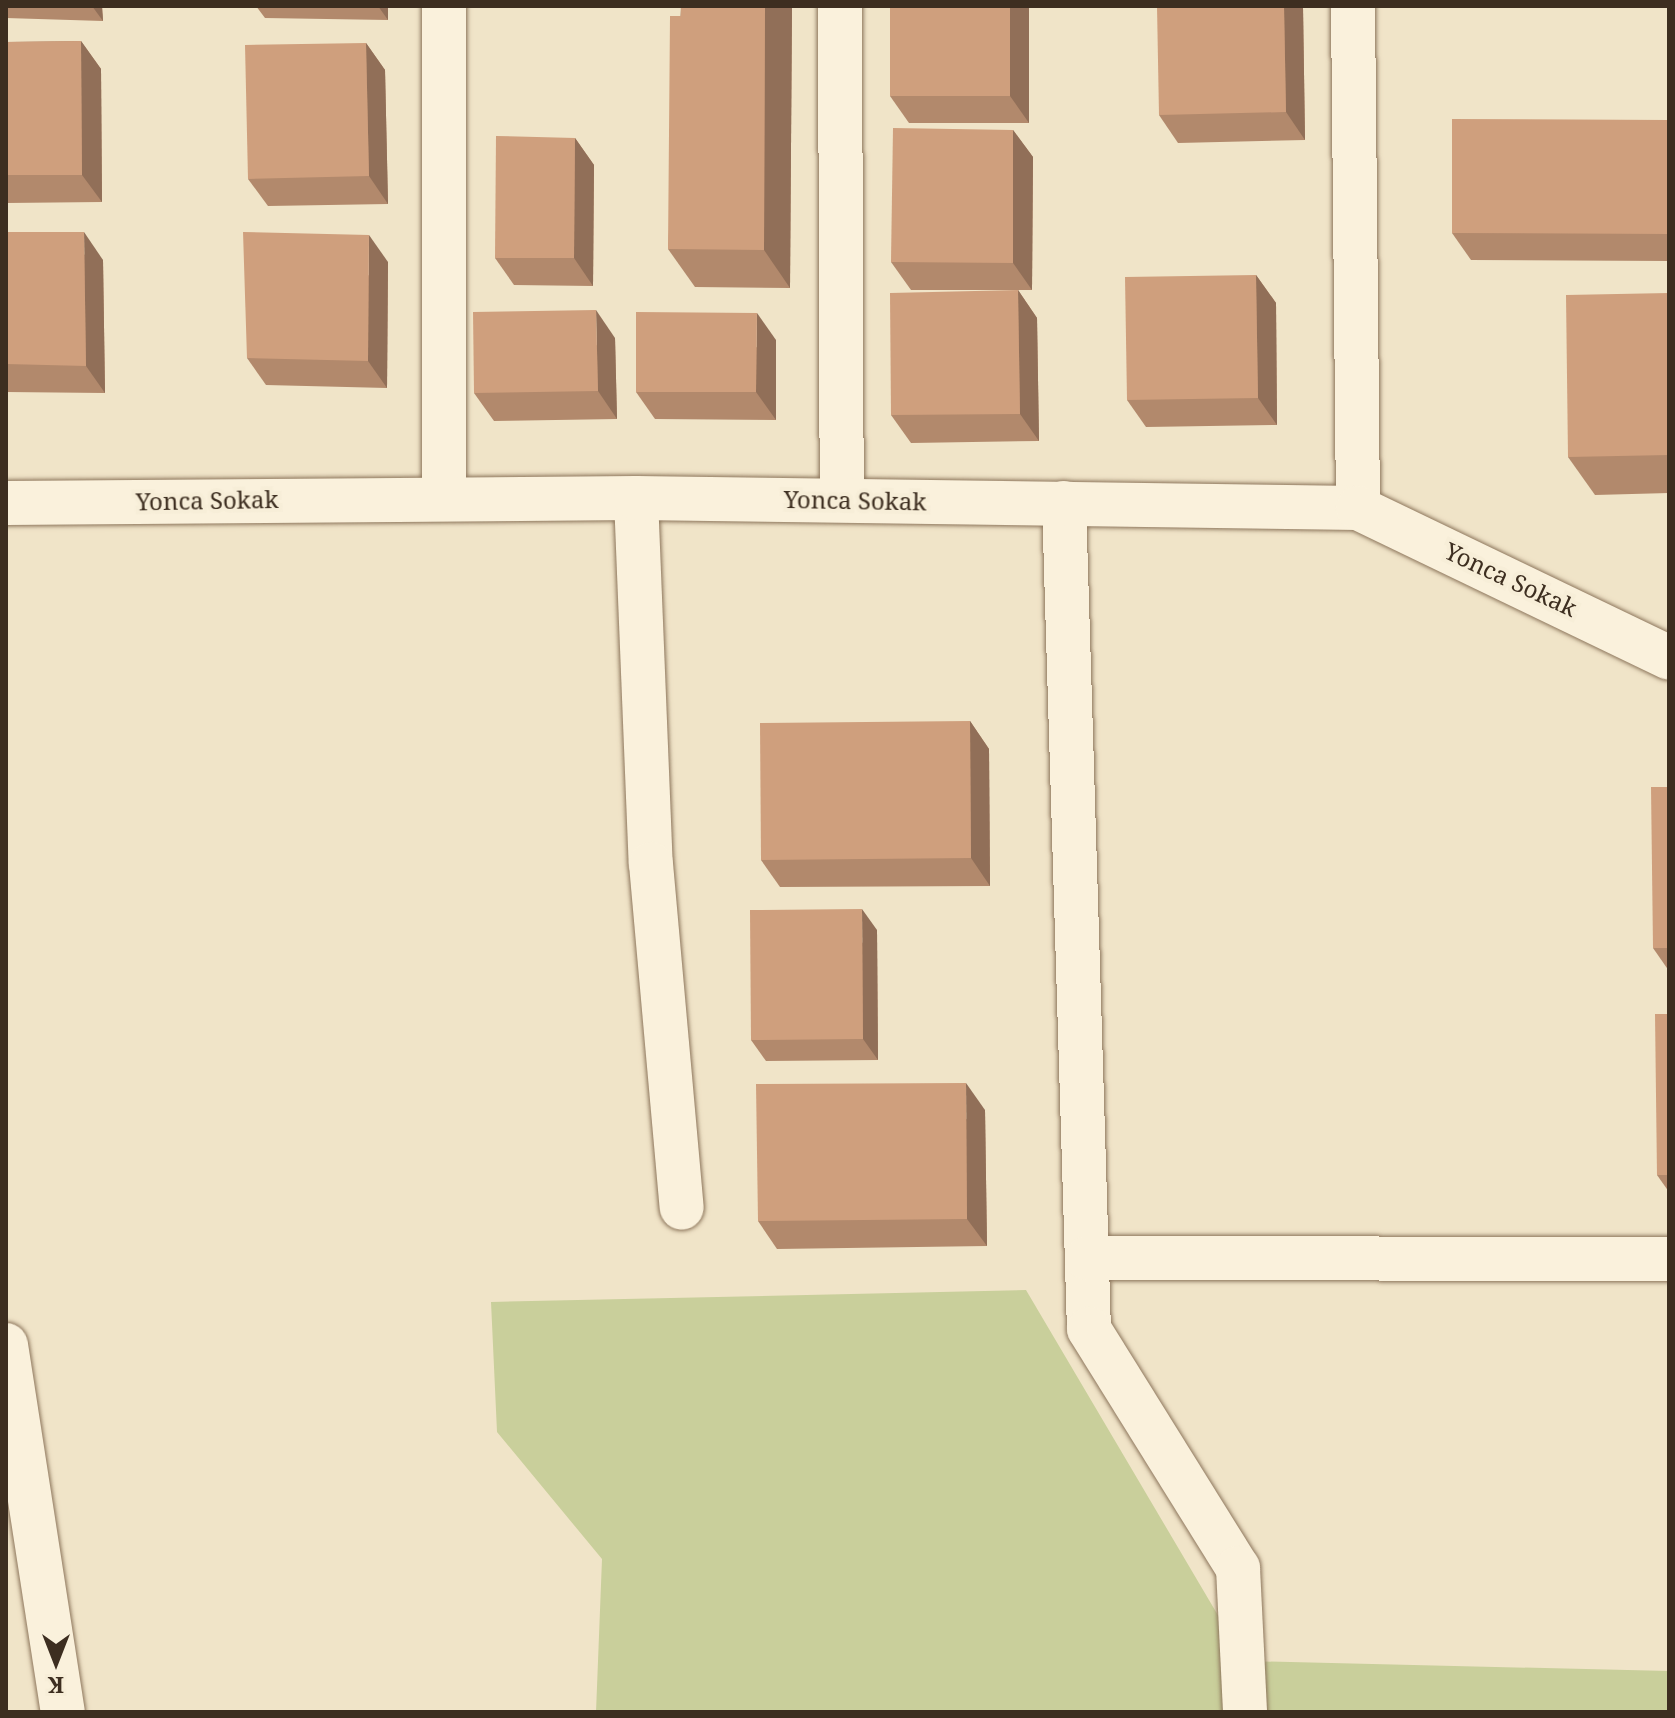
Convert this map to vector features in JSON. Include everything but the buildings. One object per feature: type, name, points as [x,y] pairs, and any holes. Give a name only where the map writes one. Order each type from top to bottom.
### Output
[{"type":"street","points":[[444,6],[444,497]]},
{"type":"street","points":[[840,6],[842,500]]},
{"type":"street","points":[[1353,6],[1358,508]]},
{"type":"street","name":"Yonca Sokak","points":[[6,503],[444,497],[1358,508],[1669,658]]},
{"type":"street","points":[[636,498],[651,864],[682,1208]]},
{"type":"street","points":[[1064,503],[1089,1329],[1238,1568],[1245,1712]]},
{"type":"street","points":[[1087,1258],[1669,1259]]},
{"type":"street","points":[[6,1345],[63,1712]]},
{"type":"green space","points":[[1026,1290],[1245,1661],[1669,1671],[1669,1712],[596,1712],[602,1559],[497,1432],[491,1302]]}]
